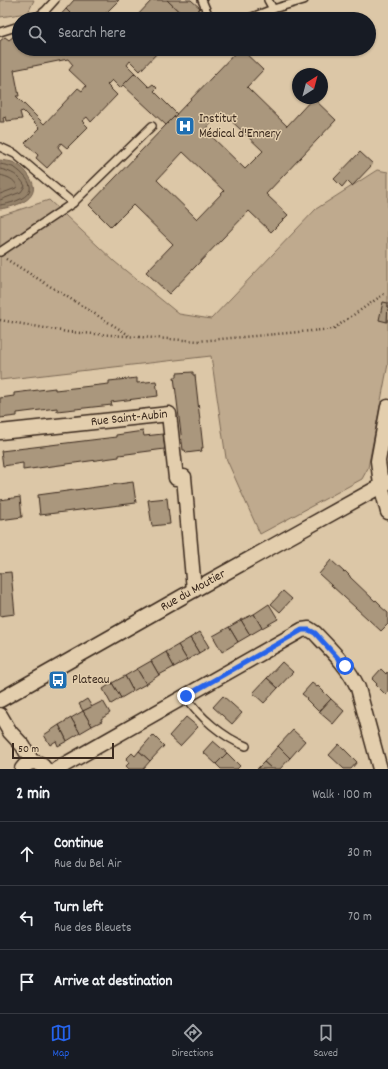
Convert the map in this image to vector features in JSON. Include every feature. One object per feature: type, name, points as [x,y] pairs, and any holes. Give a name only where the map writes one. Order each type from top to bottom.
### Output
[{"type":"street","points":[[388,407],[378,461],[384,484],[388,512]]},
{"type":"street","name":"Rue Saint-Aubin","points":[[0,432],[169,414],[176,478],[184,477],[194,590]]},
{"type":"street","name":"Rue du Moutier","points":[[0,700],[384,484]]},
{"type":"street","points":[[57,769],[302,630],[309,630],[315,633],[345,666],[358,688],[380,769]]},
{"type":"street","points":[[0,715],[10,732],[24,746],[27,766],[40,764],[45,769]]},
{"type":"lane","points":[[44,12],[55,0]]},
{"type":"lane","points":[[202,0],[207,12]]},
{"type":"lane","points":[[268,0],[273,9]]},
{"type":"lane","points":[[265,12],[304,0]]},
{"type":"lane","points":[[0,32],[12,28]]},
{"type":"lane","points":[[0,252],[73,203],[152,126]]},
{"type":"lane","points":[[0,147],[15,154],[73,203]]},
{"type":"lane","points":[[186,696],[191,704],[219,731],[236,743],[246,746]]},
{"type":"path","points":[[0,256],[131,336]]},
{"type":"path","points":[[0,320],[67,332],[198,341],[333,329],[384,294]]},
{"type":"shaded area","points":[[0,0],[34,0],[28,12],[12,12],[12,15],[0,17]]},
{"type":"shaded area","points":[[377,170],[388,172],[388,364],[368,468],[362,479],[260,534],[226,458],[211,356],[0,380],[0,216],[49,200],[115,262],[179,314],[211,319],[316,209]]},
{"type":"water","points":[[0,160],[13,162],[23,169],[28,174],[33,184],[33,190],[27,200],[14,206],[0,209]]},
{"type":"building","points":[[74,0],[119,0],[107,12],[69,12],[66,9]]},
{"type":"building","points":[[152,0],[167,0],[180,12],[141,12]]},
{"type":"building","points":[[167,0],[191,0],[200,8],[196,12],[180,12]]},
{"type":"building","points":[[5,37],[9,40],[12,38],[12,56],[154,56],[140,71],[130,61],[127,65],[135,73],[120,88],[112,80],[107,85],[117,95],[91,122],[87,117],[82,121],[88,127],[67,148],[61,143],[58,147],[62,152],[47,168],[36,158],[38,155],[25,143],[40,128],[23,111],[20,112],[22,119],[7,121],[6,117],[3,118],[4,122],[0,122],[0,41]],"holes":[[[68,59],[73,65],[69,70],[86,86],[82,91],[78,88],[44,124],[16,96],[19,96],[14,70]]]},
{"type":"building","points":[[232,56],[248,56],[263,70],[247,87],[287,126],[307,104],[319,104],[336,120],[266,194],[288,215],[271,232],[249,211],[169,294],[146,272],[173,244],[133,205],[111,227],[89,205]],"holes":[[[222,112],[263,151],[245,169],[205,130]],[[183,152],[224,191],[197,219],[157,180]]]},
{"type":"building","points":[[135,73],[149,87],[153,84],[157,88],[154,91],[177,114],[166,125],[123,85]]},
{"type":"building","points":[[360,152],[373,164],[352,186],[347,181],[342,187],[334,179]]},
{"type":"building","points":[[383,302],[388,303],[387,322],[379,320]]},
{"type":"building","points":[[193,372],[193,375],[195,375],[203,448],[201,448],[202,451],[186,453],[185,450],[183,450],[174,377],[177,377],[177,373]]},
{"type":"building","points":[[137,378],[137,383],[156,381],[158,396],[111,402],[112,405],[57,411],[57,408],[17,413],[17,416],[0,418],[0,398],[14,396],[14,393],[109,384],[109,381]]},
{"type":"building","points":[[143,431],[144,436],[163,434],[165,449],[23,470],[23,463],[3,466],[1,451],[116,437],[116,435]]},
{"type":"building","points":[[133,482],[136,503],[40,515],[38,495]]},
{"type":"building","points":[[20,497],[22,517],[0,520],[0,500]]},
{"type":"building","points":[[167,498],[170,524],[152,526],[148,500]]},
{"type":"building","points":[[331,560],[344,572],[345,571],[388,613],[388,624],[381,631],[319,574]]},
{"type":"building","points":[[11,572],[15,614],[0,616],[0,573]]},
{"type":"building","points":[[283,591],[292,599],[280,612],[271,604]]},
{"type":"building","points":[[269,604],[278,619],[262,628],[254,614]]},
{"type":"building","points":[[254,614],[262,628],[250,635],[241,620]]},
{"type":"building","points":[[241,620],[250,635],[238,642],[229,627]]},
{"type":"building","points":[[229,627],[238,642],[222,652],[213,636]]},
{"type":"building","points":[[200,632],[209,647],[199,653],[190,638]]},
{"type":"building","points":[[190,638],[199,653],[187,660],[178,645]]},
{"type":"building","points":[[178,645],[187,660],[174,667],[166,652]]},
{"type":"building","points":[[166,652],[174,667],[159,675],[151,661]]},
{"type":"building","points":[[151,661],[159,675],[146,684],[137,669]]},
{"type":"building","points":[[282,662],[293,672],[278,688],[267,678]]},
{"type":"building","points":[[137,669],[146,684],[133,691],[125,676]]},
{"type":"building","points":[[381,669],[386,674],[387,672],[388,673],[388,693],[386,695],[372,679]]},
{"type":"building","points":[[125,676],[133,691],[121,698],[112,683]]},
{"type":"building","points":[[267,678],[278,688],[264,703],[253,693]]},
{"type":"building","points":[[112,683],[121,698],[111,704],[103,689]]},
{"type":"building","points":[[312,683],[317,687],[318,686],[331,699],[319,712],[302,694]]},
{"type":"building","points":[[223,696],[242,713],[232,724],[213,707]]},
{"type":"building","points":[[87,699],[92,707],[83,711],[79,704]]},
{"type":"building","points":[[331,699],[344,711],[333,724],[319,712]]},
{"type":"building","points":[[103,701],[110,713],[101,719],[102,721],[92,726],[83,711]]},
{"type":"building","points":[[83,711],[92,726],[80,733],[71,718]]},
{"type":"building","points":[[186,717],[198,727],[180,746],[169,736]]},
{"type":"building","points":[[71,718],[80,733],[67,741],[59,725]]},
{"type":"building","points":[[59,725],[67,741],[58,746],[56,741],[50,745],[44,735]]},
{"type":"building","points":[[293,730],[305,741],[290,758],[278,746]]},
{"type":"building","points":[[153,735],[164,746],[150,761],[139,751]]},
{"type":"building","points":[[213,741],[227,753],[216,764],[203,752]]},
{"type":"building","points":[[339,744],[357,762],[351,769],[344,769],[329,755]]},
{"type":"building","points":[[278,746],[290,758],[280,769],[272,769],[264,762]]},
{"type":"building","points":[[139,751],[150,761],[143,769],[129,769],[126,766],[129,763],[126,759],[132,753],[135,756]]},
{"type":"building","points":[[227,753],[240,766],[237,769],[221,769],[216,764]]},
{"type":"building","points":[[264,762],[272,769],[257,769]]},
{"type":"place","name":"Institut Médical d'Ennery","points":[[185,126]]},
{"type":"place","name":"Plateau","points":[[58,680]]},
{"type":"route","points":[[186,696],[302,630],[309,630],[315,633],[345,666]]}]
